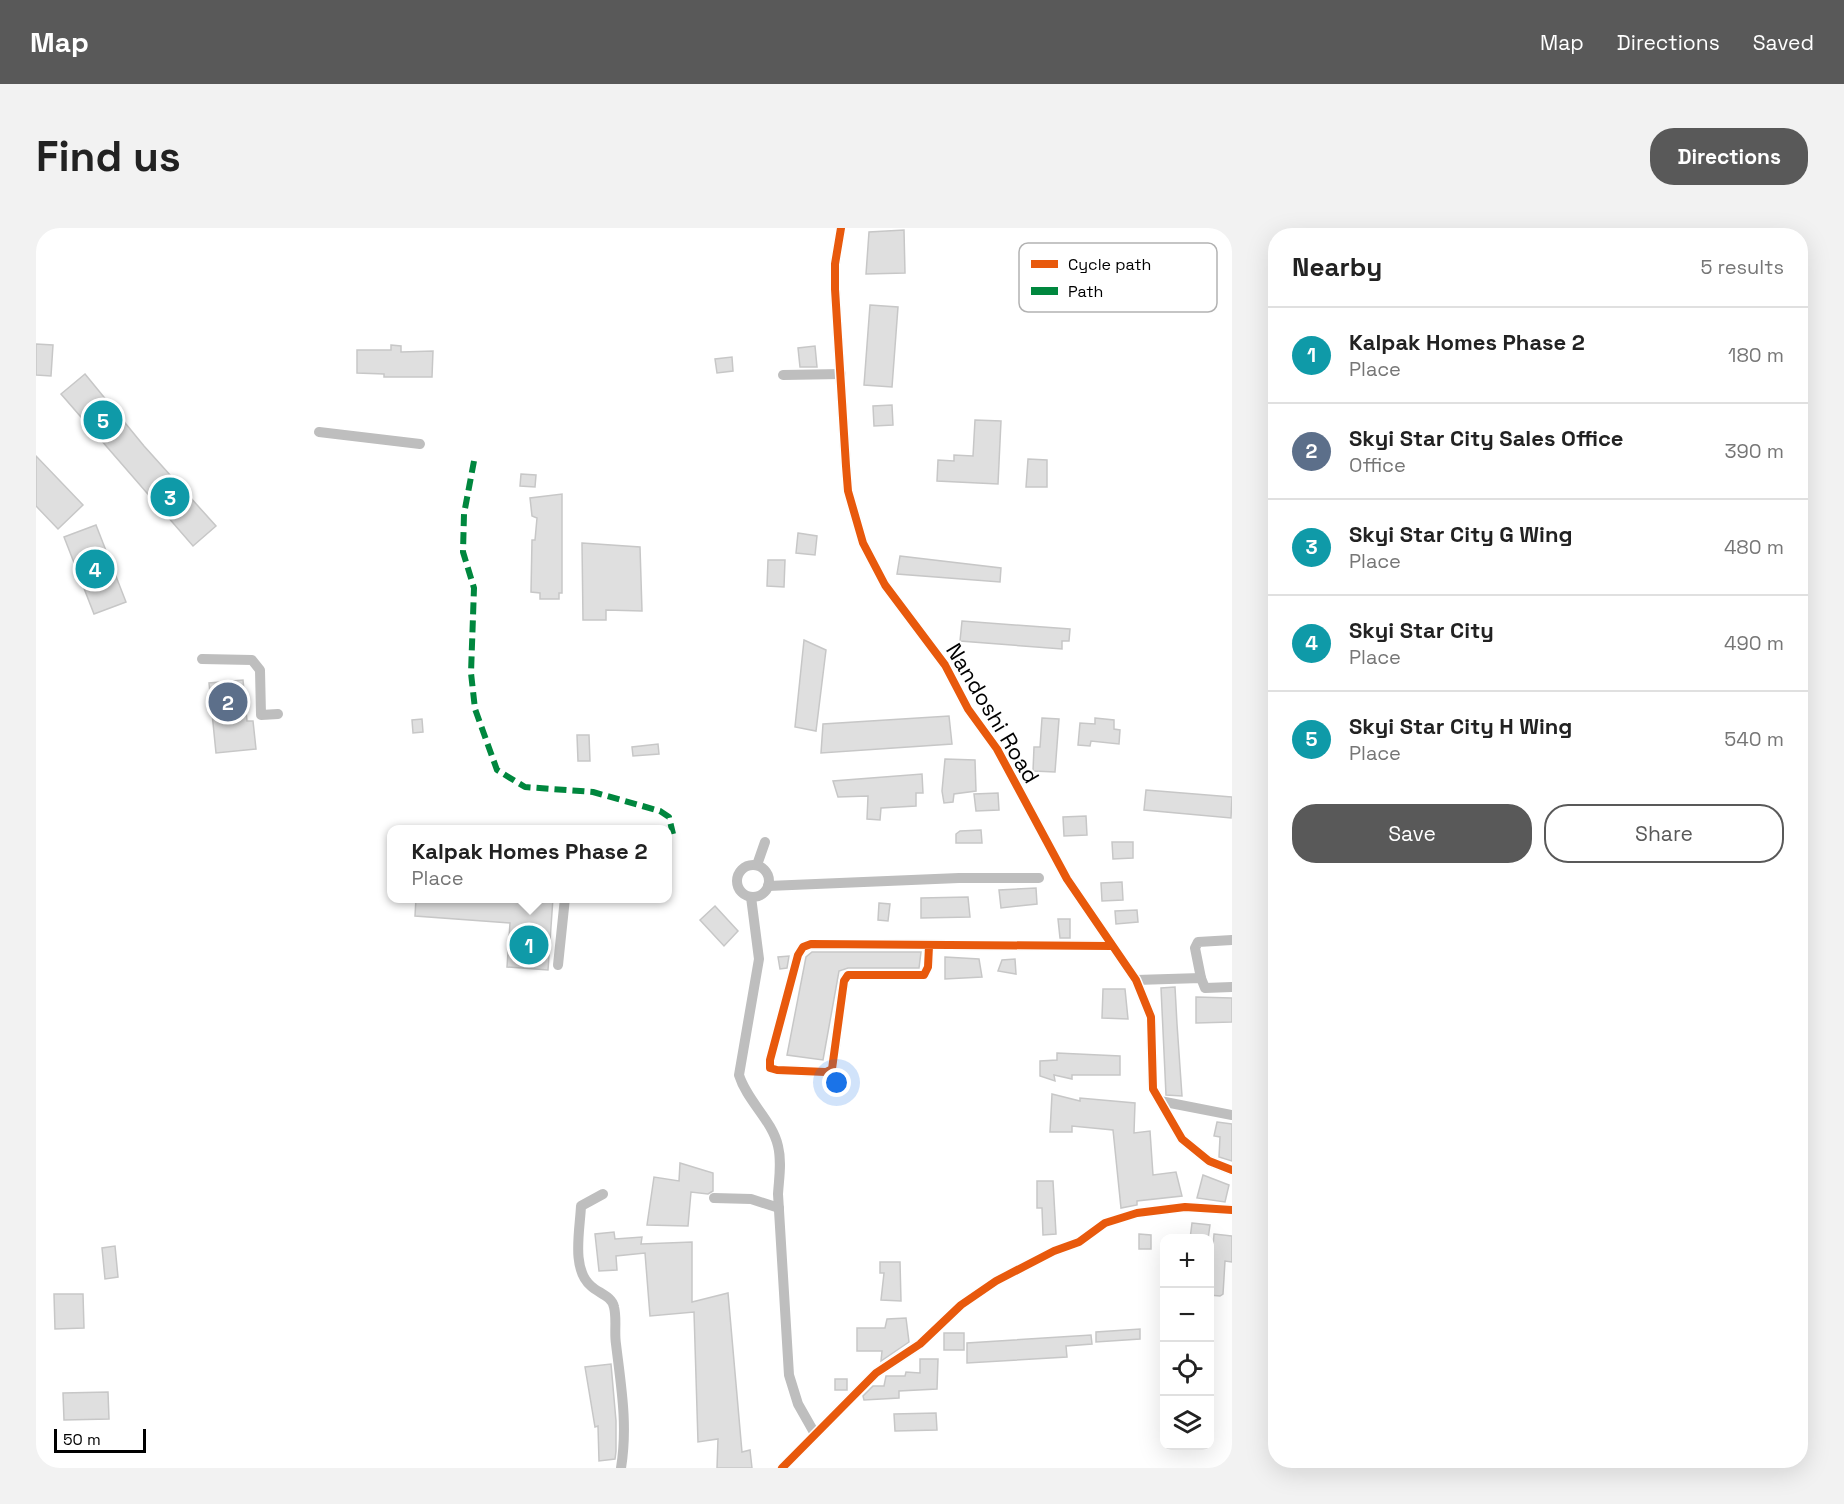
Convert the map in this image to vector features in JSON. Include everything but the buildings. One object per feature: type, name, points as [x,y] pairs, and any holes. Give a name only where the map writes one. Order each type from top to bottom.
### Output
[{"type":"street","name":"Nandoshi Road","points":[[841,228],[835,264],[835,289],[848,490],[870,559],[885,585],[934,649],[968,709],[997,748],[1067,879],[1136,980],[1150,1017],[1154,1089],[1182,1139],[1209,1161],[1232,1170]]},
{"type":"street","points":[[783,375],[841,374]]},
{"type":"street","points":[[319,432],[420,444]]},
{"type":"street","points":[[202,659],[252,660],[260,670],[261,715],[278,714]]},
{"type":"street","points":[[758,865],[765,842]]},
{"type":"street","points":[[751,897],[762,894],[768,886],[766,871],[758,865],[743,868],[737,877],[738,888],[751,897],[759,959],[739,1075],[746,1092],[778,1144],[781,1166],[779,1208],[789,1375],[798,1404],[815,1434]]},
{"type":"street","points":[[768,886],[959,878],[1039,878]]},
{"type":"street","points":[[558,965],[564,903]]},
{"type":"street","points":[[1232,940],[1198,942],[1195,948],[1205,988],[1232,987]]},
{"type":"street","points":[[929,946],[928,967],[924,975],[848,975],[844,981],[835,1063],[832,1070],[826,1072],[770,1068],[770,1060],[798,954],[803,947],[811,944],[1111,946]]},
{"type":"street","points":[[1136,980],[1201,978]]},
{"type":"street","points":[[1160,1101],[1232,1115]]},
{"type":"street","points":[[603,1194],[581,1206],[580,1271],[590,1286],[609,1298],[614,1305],[615,1343],[623,1386],[625,1431],[621,1468]]},
{"type":"street","points":[[714,1198],[751,1199],[779,1208]]},
{"type":"street","points":[[782,1468],[876,1373],[920,1344],[961,1305],[996,1281],[1054,1251],[1079,1242],[1105,1223],[1137,1213],[1185,1208],[1232,1210]]},
{"type":"marked path","points":[[474,461],[464,514],[463,552],[474,588],[471,673],[475,709],[497,770],[525,787],[593,792],[660,811],[669,817],[671,825]]},
{"type":"marked path","points":[[672,830],[673,834]]},
{"type":"cycle path","points":[[841,228],[835,264],[835,289],[846,466],[848,491],[863,543],[885,585],[945,665],[968,709],[997,749],[1067,879],[1136,980],[1151,1017],[1153,1089],[1182,1139],[1209,1161],[1232,1170]]},
{"type":"cycle path","points":[[929,946],[928,967],[924,975],[848,975],[844,981],[832,1069],[826,1072],[770,1068],[770,1060],[798,955],[803,947],[811,944],[1111,946]]},
{"type":"cycle path","points":[[782,1468],[876,1373],[920,1344],[961,1305],[996,1281],[1054,1251],[1079,1242],[1105,1223],[1137,1213],[1185,1207],[1232,1210]]},
{"type":"place","name":"Skyi Star City H Wing","points":[[103,420]]},
{"type":"place","name":"Skyi Star City G Wing","points":[[170,497]]},
{"type":"place","name":"Skyi Star City","points":[[95,569]]},
{"type":"place","name":"Skyi Star City Sales Office","points":[[228,702]]},
{"type":"place","name":"Kalpak Homes Phase 2","points":[[529,945]]}]
